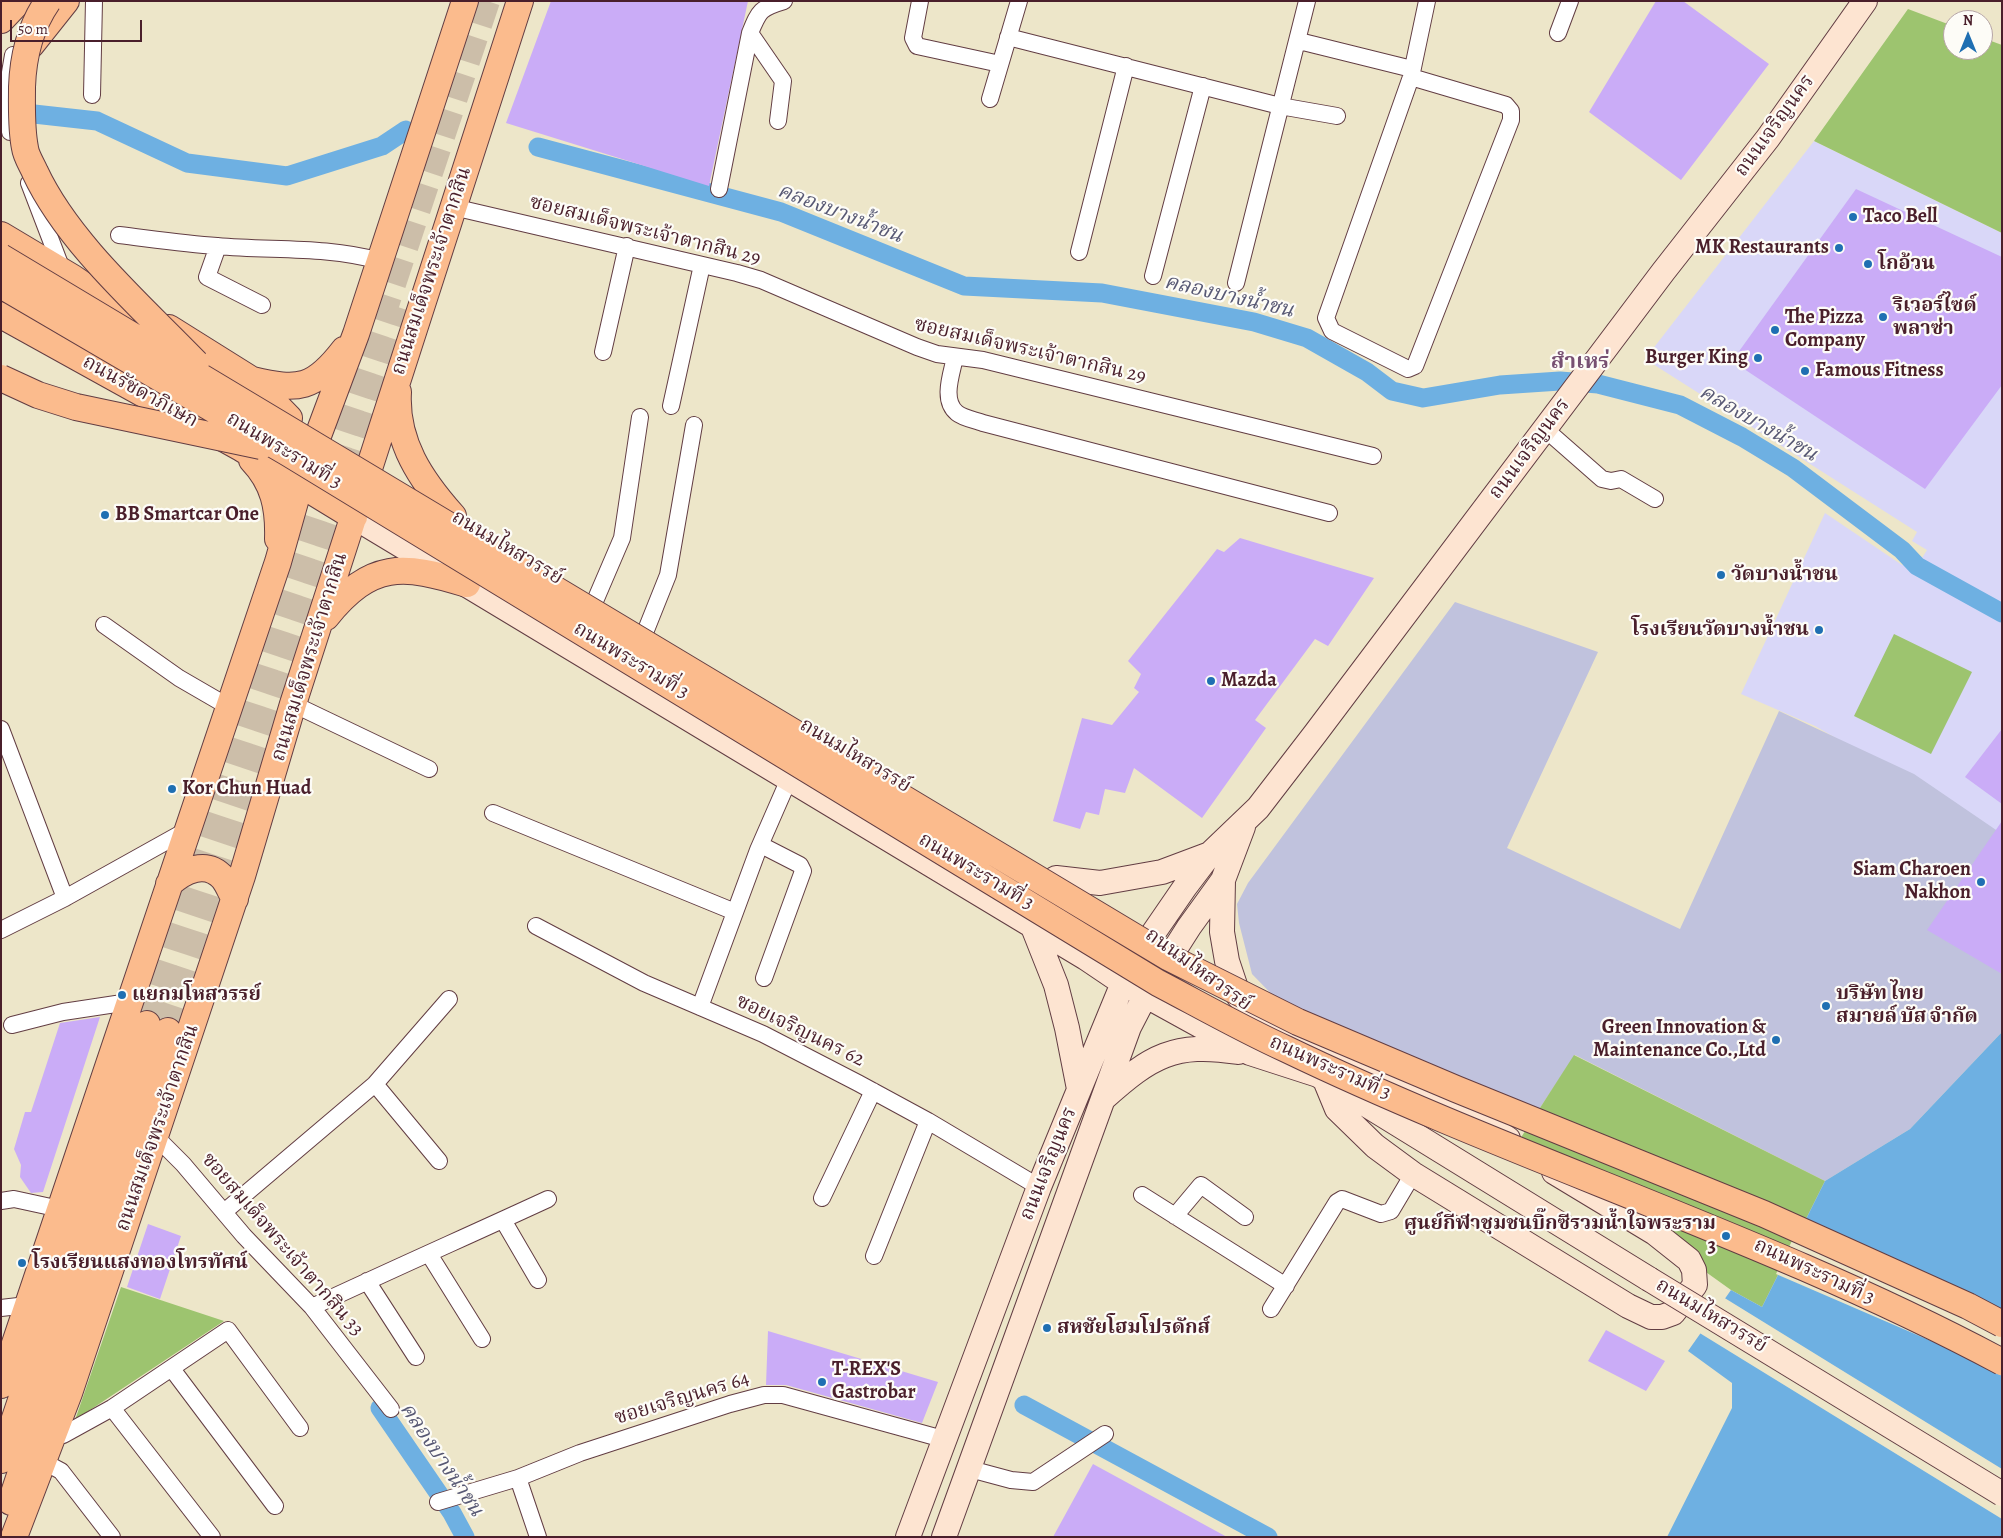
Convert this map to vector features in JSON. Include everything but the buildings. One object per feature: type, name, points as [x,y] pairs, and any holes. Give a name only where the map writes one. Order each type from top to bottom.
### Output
[{"type":"main road","points":[[26,51],[66,1]]},
{"type":"main road","name":"ถนนสมเด็จพระเจ้าตากสิน","points":[[14,1537],[54,1436],[235,900],[293,704],[520,1]]},
{"type":"main road","name":"ถนนเจริญนคร","points":[[908,1537],[943,1439],[1039,1187],[1123,983],[1152,935],[1210,854],[1245,821],[1309,741],[1597,359],[1768,138],[1865,1]]},
{"type":"main road","points":[[1,20],[36,3],[35,21],[26,51],[22,115],[25,150],[44,191],[84,245],[219,387]]},
{"type":"main road","points":[[1,1385],[278,562],[300,484],[356,334],[464,3]]},
{"type":"main road","points":[[1,235],[68,275],[137,308],[252,380],[289,418]]},
{"type":"main road","name":"ถนนพระรามที่ 3","points":[[1,258],[148,338],[219,387],[1168,957],[1298,1022],[1456,1089],[1764,1214],[1968,1306],[2002,1324]]},
{"type":"main road","points":[[68,275],[148,338],[370,466]]},
{"type":"main road","name":"ถนนพระรามที่ 3","points":[[1,284],[288,453],[1158,983],[1286,1049],[1448,1120],[1750,1243],[1958,1338],[2002,1362]]},
{"type":"main road","name":"ถนนรัชดาภิเษก","points":[[1,315],[241,448],[354,517]]},
{"type":"main road","points":[[252,380],[280,386],[307,384],[328,371],[356,334]]},
{"type":"main road","points":[[119,379],[136,375],[146,367],[151,353],[148,338]]},
{"type":"main road","points":[[399,374],[397,399],[400,422],[411,459],[432,492],[452,516]]},
{"type":"main road","points":[[1,378],[38,395],[76,407],[238,440],[288,453]]},
{"type":"main road","points":[[241,448],[262,470],[274,491],[279,515],[278,562]]},
{"type":"main road","name":"ถนนมไหสวรรย์","points":[[370,466],[1152,935],[1239,998],[1278,1031],[1321,1078]]},
{"type":"main road","name":"ถนนมไหสวรรย์","points":[[354,517],[1145,996],[1250,1053],[1321,1078],[2002,1494]]},
{"type":"main road","points":[[320,624],[341,598],[359,584],[377,574],[399,570],[429,572],[467,584]]},
{"type":"main road","name":"ถนนเจริญนคร","points":[[944,1537],[1129,1027],[1145,996],[1173,951],[1223,880],[1245,821]]},
{"type":"main road","points":[[1056,878],[1100,883],[1162,872],[1210,854]]},
{"type":"main road","points":[[169,884],[181,873],[201,868],[222,878],[235,900]]},
{"type":"main road","points":[[1223,880],[1222,932],[1227,960],[1239,998]]},
{"type":"main road","points":[[1033,927],[1058,992],[1068,1028],[1079,1089]]},
{"type":"main road","name":"ถนนสมเด็จพระเจ้าตากสิน","points":[[1,1460],[158,1028],[2,1537]]},
{"type":"main road","points":[[1278,1031],[1400,1079],[1476,1117],[1579,1189],[1655,1233],[1689,1260],[1694,1270],[1695,1284],[1673,1313],[1662,1317],[1650,1317],[1628,1306],[1413,1174],[1375,1146],[1337,1109],[1321,1078]]},
{"type":"main road","points":[[1104,1098],[1137,1069],[1162,1056],[1185,1050],[1215,1048],[1250,1053]]},
{"type":"street","points":[[92,95],[94,1]]},
{"type":"street","points":[[719,189],[750,33],[759,11],[768,5],[784,1]]},
{"type":"street","points":[[920,1],[913,38],[916,46],[1000,64]]},
{"type":"street","points":[[990,98],[1019,1]]},
{"type":"street","points":[[1236,283],[1280,106],[1298,44],[1307,1]]},
{"type":"street","points":[[1298,44],[1303,42],[1411,73],[1506,105],[1510,111],[1511,120],[1415,366],[1408,369],[1332,331],[1326,318],[1411,73],[1427,1]]},
{"type":"street","points":[[1558,33],[1570,1]]},
{"type":"street","points":[[36,3],[15,42],[7,90],[11,138],[68,275]]},
{"type":"street","points":[[750,33],[783,81],[778,121]]},
{"type":"street","points":[[1008,37],[1280,106],[1338,116]]},
{"type":"street","points":[[1079,252],[1126,66]]},
{"type":"street","points":[[1153,276],[1203,86]]},
{"type":"street","name":"ซอยสมเด็จพระเจ้าตากสิน 29","points":[[453,206],[627,246],[761,280],[896,340],[937,354],[982,360],[1373,456]]},
{"type":"street","points":[[119,235],[218,246],[308,249],[351,253],[380,260]]},
{"type":"street","points":[[218,246],[207,277],[262,305]]},
{"type":"street","points":[[603,352],[627,246]]},
{"type":"street","points":[[671,406],[702,265]]},
{"type":"street","points":[[955,357],[948,393],[950,404],[957,413],[982,423],[1329,513]]},
{"type":"street","points":[[594,601],[622,538],[640,417]]},
{"type":"street","points":[[1549,425],[1602,479],[1611,481],[1621,479],[1655,499]]},
{"type":"street","points":[[646,630],[668,576],[694,426]]},
{"type":"street","points":[[104,625],[179,678],[229,707]]},
{"type":"street","points":[[293,704],[429,768]]},
{"type":"street","points":[[1,729],[64,898]]},
{"type":"street","points":[[700,1008],[761,845],[789,779]]},
{"type":"street","points":[[493,814],[736,912]]},
{"type":"street","points":[[1,930],[64,898],[187,830]]},
{"type":"street","points":[[761,845],[800,865],[804,871],[764,978]]},
{"type":"street","name":"ซอยเจริญนคร 62","points":[[536,926],[644,983],[763,1034],[874,1091],[1039,1187]]},
{"type":"street","points":[[224,1212],[375,1084],[449,999]]},
{"type":"street","points":[[12,1025],[63,1012],[129,1002]]},
{"type":"street","points":[[375,1084],[439,1161]]},
{"type":"street","points":[[822,1198],[874,1091]]},
{"type":"street","points":[[874,1256],[928,1121]]},
{"type":"street","name":"ซอยสมเด็จพระเจ้าตากสิน 33","points":[[156,1137],[183,1164],[224,1212],[312,1307],[390,1409]]},
{"type":"street","points":[[1272,1310],[1337,1202],[1342,1198],[1381,1214],[1386,1214],[1391,1210],[1413,1174]]},
{"type":"street","points":[[1175,1216],[1201,1185],[1244,1217]]},
{"type":"street","points":[[1142,1195],[1286,1286]]},
{"type":"street","points":[[1,1201],[14,1199],[29,1201],[60,1209]]},
{"type":"street","points":[[312,1307],[548,1199]]},
{"type":"street","points":[[503,1220],[538,1280]]},
{"type":"street","points":[[429,1254],[482,1338]]},
{"type":"street","points":[[367,1281],[416,1357]]},
{"type":"street","points":[[1,1308],[27,1305]]},
{"type":"street","points":[[54,1436],[63,1435],[112,1408],[228,1330],[300,1428]]},
{"type":"street","points":[[172,1369],[275,1506]]},
{"type":"street","name":"ซอยเจริญนคร 64","points":[[444,1500],[518,1478],[580,1453],[730,1404],[764,1395],[783,1395],[943,1439]]},
{"type":"street","points":[[112,1408],[212,1537]]},
{"type":"street","points":[[970,1469],[1011,1480],[1033,1482],[1105,1434]]},
{"type":"street","points":[[44,1462],[61,1471],[112,1537]]},
{"type":"street","points":[[518,1478],[538,1537]]},
{"type":"shaded area","points":[[1814,141],[2002,233],[2002,834],[1815,726],[1741,694],[1825,513],[1902,565],[1917,566],[1927,550],[1912,541],[1917,532],[1645,359]]},
{"type":"shaded area","points":[[1455,602],[1598,652],[1507,848],[1680,929],[1779,711],[1914,774],[2002,834],[2002,1032],[1910,1129],[1825,1181],[1575,1055],[1534,1117],[1293,1016],[1252,974],[1239,923],[1237,904],[1248,883]]},
{"type":"green space","points":[[1908,9],[1943,22],[1943,60],[1993,60],[1993,42],[2002,45],[2002,233],[1814,141]]},
{"type":"green space","points":[[1894,634],[1972,672],[1931,754],[1854,716]]},
{"type":"green space","name":"ศูนย์กีฬาชุมชนบิ๊กซีรวมน้ำใจพระราม 3","points":[[1574,1055],[1825,1181],[1762,1307],[1731,1290],[1520,1139]]},
{"type":"green space","points":[[121,1287],[224,1321],[75,1420]]},
{"type":"water","points":[[2002,1032],[2002,1537],[1667,1537],[1732,1408],[1732,1383],[1688,1351],[1731,1290],[1762,1307],[1825,1181],[1910,1129]]},
{"type":"pier","points":[[1802,1220],[2002,1311],[2002,1376],[1959,1353],[1776,1274]]},
{"type":"pier","points":[[1723,1297],[2002,1469],[2002,1519],[1698,1332]]},
{"type":"waterway","name":"คลองบางน้ำชน","points":[[10,116],[34,114],[97,121],[187,163],[287,176],[382,146],[406,130]]},
{"type":"waterway","name":"คลองบางน้ำชน","points":[[538,147],[781,212],[964,286],[1102,293],[1254,322],[1307,338],[1367,372],[1392,391],[1423,398],[1500,385],[1560,381],[1598,384],[1680,405],[1742,437],[1793,468],[1902,550],[1917,566],[2002,613]]},
{"type":"waterway","points":[[1024,1405],[1268,1537]]},
{"type":"waterway","name":"คลองบางน้ำชน","points":[[380,1408],[452,1513],[465,1537]]},
{"type":"tunnel","points":[[147,1024],[487,1]]},
{"type":"tunnel","points":[[168,1031],[407,310]]},
{"type":"place","name":"Taco Bell","points":[[1853,217]]},
{"type":"place","name":"MK Restaurants","points":[[1839,248]]},
{"type":"place","name":"โกอ้วน","points":[[1868,264]]},
{"type":"place","name":"ริเวอร์ไซด์ พลาซ่า","points":[[1883,317]]},
{"type":"place","name":"The Pizza Company","points":[[1775,330]]},
{"type":"place","name":"Burger King","points":[[1758,358]]},
{"type":"place","name":"Famous Fitness","points":[[1805,371]]},
{"type":"place","name":"BB Smartcar One","points":[[105,515]]},
{"type":"place","name":"วัดบางน้ำชน","points":[[1721,575]]},
{"type":"place","name":"โรงเรียนวัดบางน้ำชน","points":[[1819,630]]},
{"type":"place","name":"Mazda","points":[[1211,681]]},
{"type":"place","name":"Kor Chun Huad","points":[[172,789]]},
{"type":"place","name":"Siam Charoen Nakhon","points":[[1981,882]]},
{"type":"place","name":"แยกมโหสวรรย์","points":[[122,995]]},
{"type":"place","name":"บริษัท ไทย สมายล์ บัส จำกัด","points":[[1826,1006]]},
{"type":"place","name":"Green Innovation & Maintenance Co.,Ltd","points":[[1776,1040]]},
{"type":"place","name":"ศูนย์กีฬาชุมชนบิ๊กซีรวมน้ำใจพระราม 3","points":[[1726,1236]]},
{"type":"place","name":"โรงเรียนแสงทองโทรทัศน์","points":[[22,1263]]},
{"type":"place","name":"สหชัยโฮมโปรดักส์","points":[[1047,1328]]},
{"type":"place","name":"T-REX'S Gastrobar","points":[[822,1382]]},
{"type":"district","name":"สำเหร่","points":[[1580,363]]}]
